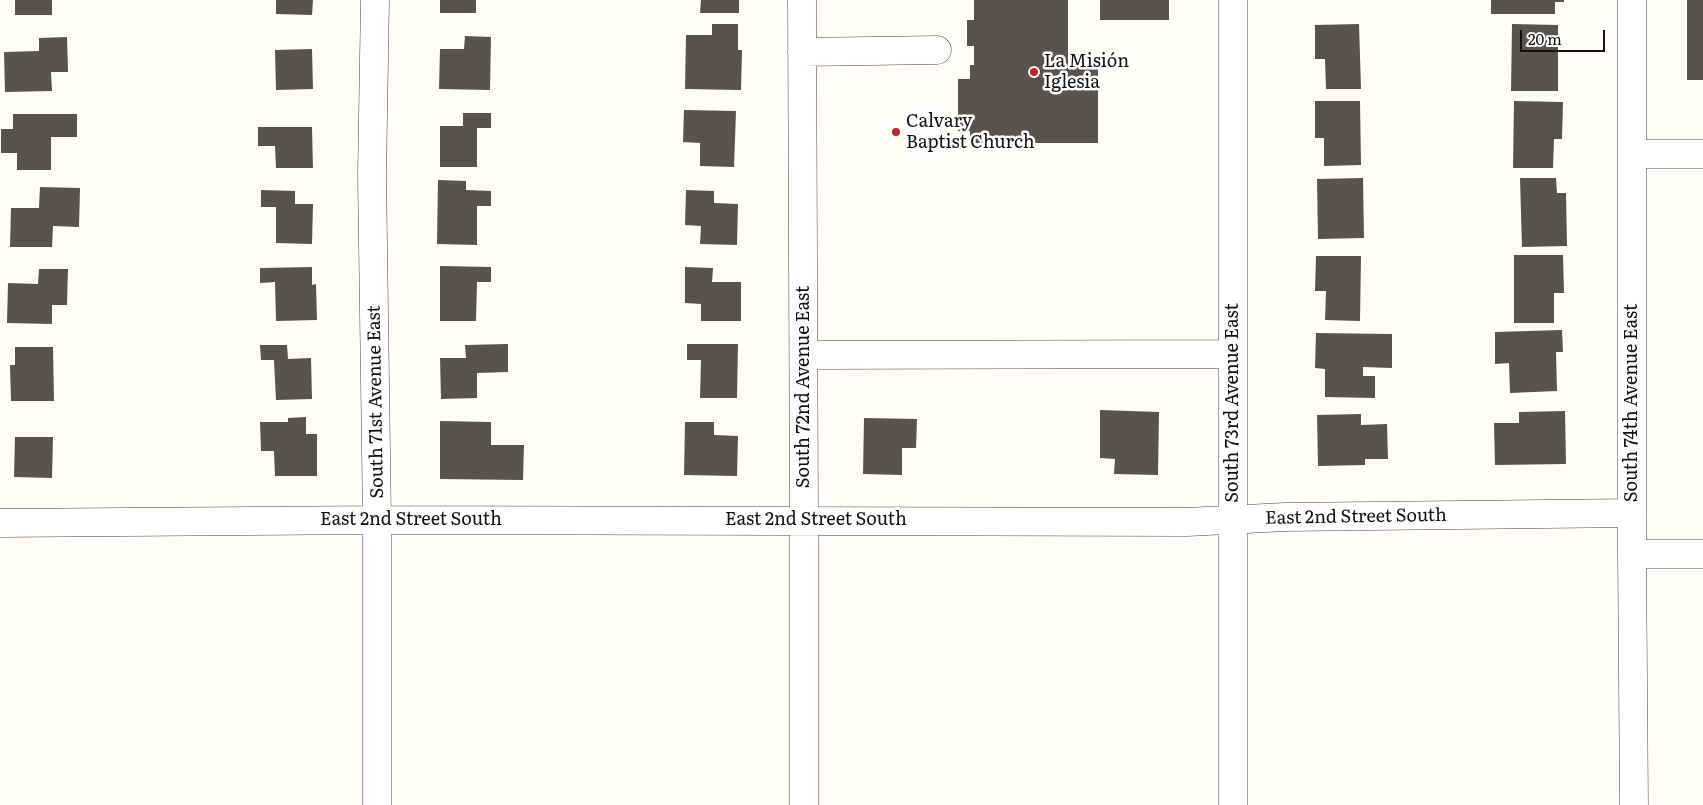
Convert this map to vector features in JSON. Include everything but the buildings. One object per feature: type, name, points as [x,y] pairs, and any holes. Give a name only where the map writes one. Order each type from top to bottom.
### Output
[{"type":"street","name":"South 71st Avenue East","points":[[375,0],[372,175],[377,520],[377,805]]},
{"type":"street","name":"South 72nd Avenue East","points":[[802,0],[804,805]]},
{"type":"street","name":"South 73rd Avenue East","points":[[1233,0],[1233,805]]},
{"type":"street","name":"South 74th Avenue East","points":[[1632,0],[1634,805]]},
{"type":"street","points":[[802,52],[937,50]]},
{"type":"street","points":[[1632,154],[1703,154]]},
{"type":"street","points":[[804,355],[1233,354]]},
{"type":"street","name":"East 2nd Street South","points":[[0,523],[377,520],[1186,522],[1284,517],[1632,513]]},
{"type":"street","points":[[1632,554],[1703,554]]},
{"type":"place","name":"La Misión Iglesia","points":[[1034,72]]},
{"type":"place","name":"Calvary Baptist Church","points":[[896,132]]}]
